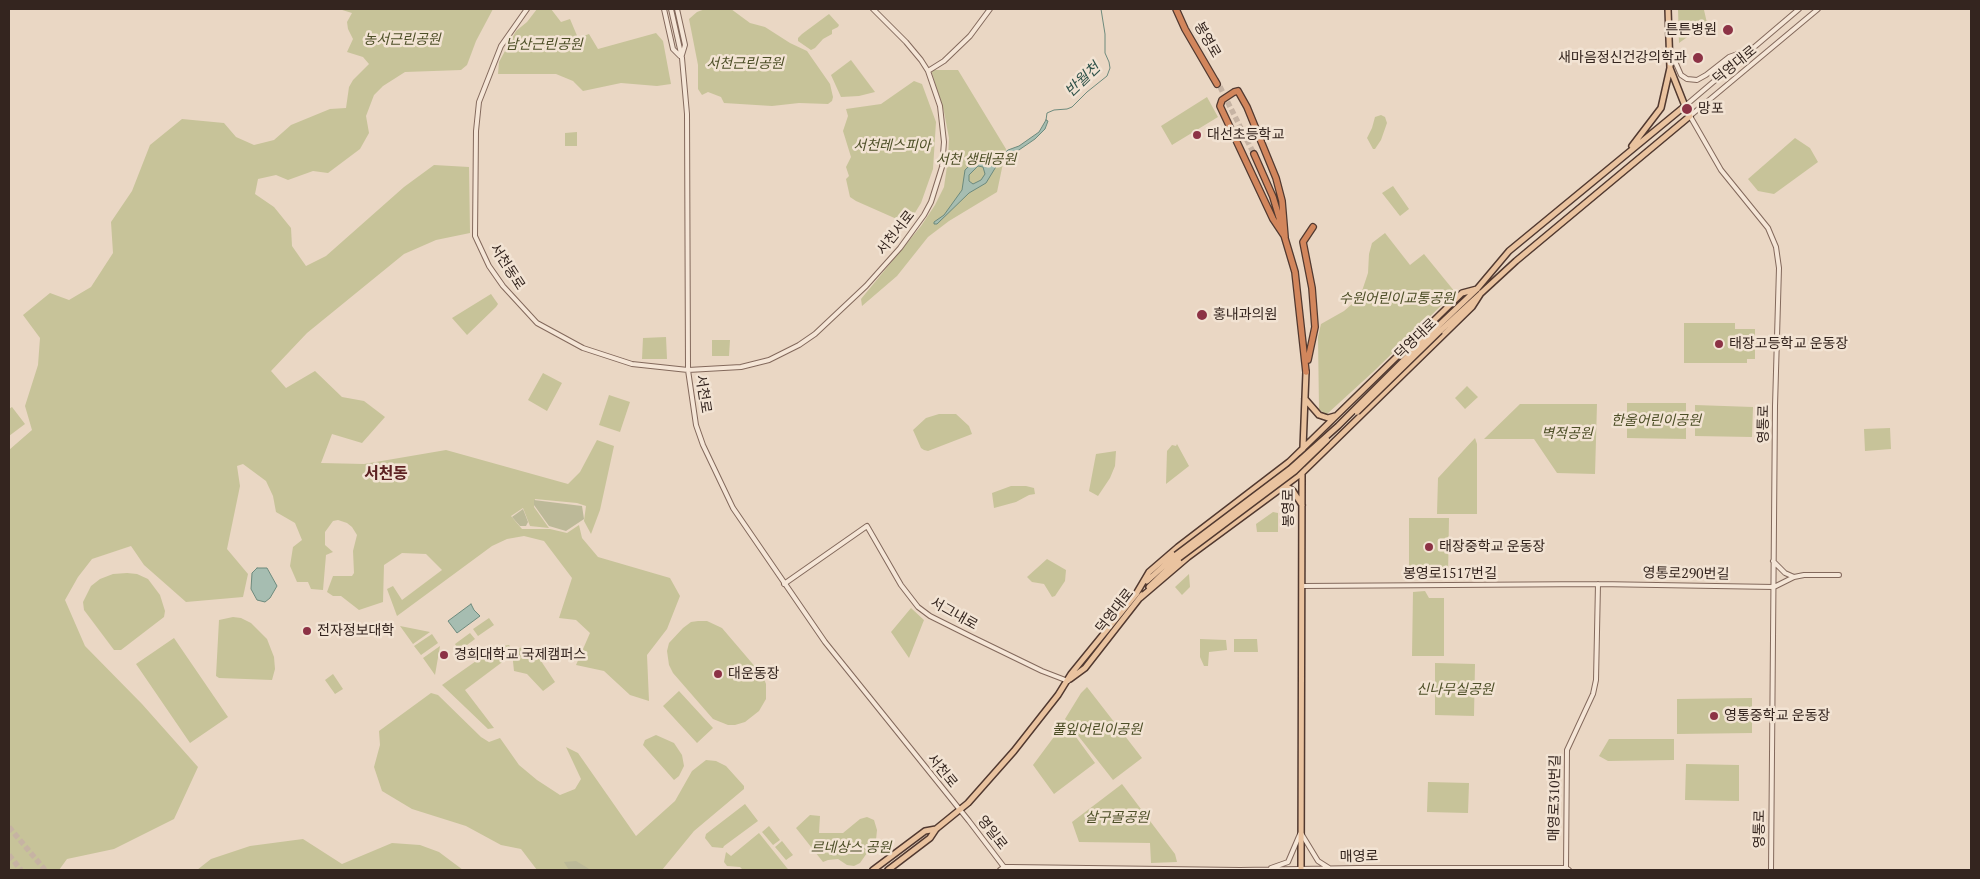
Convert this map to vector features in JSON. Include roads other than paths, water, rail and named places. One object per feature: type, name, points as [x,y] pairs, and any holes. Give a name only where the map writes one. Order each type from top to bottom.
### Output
[{"type":"highway","name":"봉영로","points":[[1176,9],[1185,29],[1217,84]]},
{"type":"highway","points":[[1238,91],[1247,107],[1276,178],[1282,200],[1285,238],[1273,218],[1220,106],[1222,100],[1234,92],[1238,91]]},
{"type":"highway","name":"봉영로","points":[[1254,154],[1273,197],[1295,272],[1306,369]]},
{"type":"highway","points":[[1306,369],[1315,327],[1312,288],[1303,242],[1313,226]]},
{"type":"main road","name":"영통로","points":[[1668,9],[1670,68],[1690,116]]},
{"type":"main road","points":[[1626,153],[1661,108],[1670,68]]},
{"type":"main road","name":"덕영대로","points":[[1479,291],[1509,252],[1685,106]]},
{"type":"main road","name":"덕영대로","points":[[888,870],[930,838],[936,829],[968,803],[1014,751],[1068,681],[1071,674],[1138,596],[1150,577],[1290,470],[1479,291],[1690,116]]},
{"type":"main road","points":[[1479,291],[1472,308],[1302,473],[1138,596],[1150,572],[1178,547],[1290,462],[1302,448],[1462,293],[1479,291]]},
{"type":"main road","name":"봉영로","points":[[1301,870],[1302,448],[1306,369]]},
{"type":"main road","points":[[1305,399],[1319,416],[1328,418],[1336,416]]},
{"type":"main road","points":[[1281,488],[1289,488],[1293,491],[1302,505]]},
{"type":"main road","name":"덕영대로","points":[[873,870],[925,831],[936,829]]},
{"type":"street","name":"서천동로","points":[[527,9],[501,46],[479,102],[476,131],[475,236],[489,266],[503,286],[537,323],[583,348],[632,364],[688,370]]},
{"type":"street","points":[[664,9],[673,49],[682,58]]},
{"type":"street","name":"서천로","points":[[671,9],[682,58],[687,114],[688,370],[691,397],[699,432],[712,467],[741,520],[784,584],[836,657],[959,810]]},
{"type":"street","points":[[677,9],[685,45],[682,58]]},
{"type":"street","name":"서천서로","points":[[688,370],[741,367],[768,360],[799,345],[815,334],[849,303],[900,248],[924,216],[931,202],[942,167],[944,142],[943,115],[928,71],[906,42],[873,9]]},
{"type":"street","points":[[928,71],[944,60],[970,36],[990,9]]},
{"type":"street","name":"덕영대로","points":[[1685,106],[1799,9]]},
{"type":"street","name":"덕영대로","points":[[1690,116],[1818,9]]},
{"type":"street","points":[[1670,49],[1680,76],[1696,80],[1706,75],[1729,57],[1751,49]]},
{"type":"street","name":"영통로","points":[[1690,116],[1722,170],[1768,228],[1776,247],[1779,268],[1775,406],[1770,870]]},
{"type":"street","name":"서그내로","points":[[784,584],[867,526],[901,585],[918,607],[930,616],[972,637],[1042,671],[1068,681]]},
{"type":"street","points":[[1773,561],[1785,573],[1794,577]]},
{"type":"street","points":[[1774,587],[1794,577],[1839,575]]},
{"type":"street","name":"봉영로1517번길","points":[[1302,586],[1598,584]]},
{"type":"street","name":"영통로290번길","points":[[1598,584],[1774,587]]},
{"type":"street","name":"매영로310번길","points":[[1567,869],[1567,750],[1593,694],[1596,680],[1598,584]]},
{"type":"street","name":"영일로","points":[[959,810],[1004,869]]},
{"type":"street","points":[[1301,832],[1318,861],[1330,870]]},
{"type":"street","points":[[1268,870],[1288,862],[1301,832]]},
{"type":"street","points":[[1000,870],[1004,869]]},
{"type":"street","name":"매영로","points":[[1004,869],[1567,869]]},
{"type":"waterway","name":"반월천","points":[[1046,120],[1047,113],[1072,107],[1107,76],[1110,68],[1105,53],[1105,34],[1101,9]]},
{"type":"tunnel","points":[[1216,79],[1254,154]]},
{"type":"tunnel","points":[[9,827],[45,870]]},
{"type":"tunnel","points":[[9,855],[21,870]]},
{"type":"place","name":"튼튼병원","points":[[1728,30]]},
{"type":"place","name":"새마음정신건강의학과","points":[[1698,58]]},
{"type":"place","name":"망포","points":[[1687,109]]},
{"type":"place","name":"대선초등학교","points":[[1197,135]]},
{"type":"place","name":"홍내과의원","points":[[1202,315]]},
{"type":"place","name":"태장고등학교 운동장","points":[[1719,344]]},
{"type":"place","name":"태장중학교 운동장","points":[[1429,547]]},
{"type":"place","name":"전자정보대학","points":[[307,631]]},
{"type":"place","name":"경희대학교 국제캠퍼스","points":[[444,655]]},
{"type":"place","name":"대운동장","points":[[718,674]]},
{"type":"place","name":"영통중학교 운동장","points":[[1714,716]]},
{"type":"district","name":"서천동","points":[[386,474]]},
{"type":"park label","name":"농서근린공원","points":[[402,40]]},
{"type":"park label","name":"남산근린공원","points":[[544,45]]},
{"type":"park label","name":"서천근린공원","points":[[745,64]]},
{"type":"park label","name":"서천레스피아","points":[[892,146]]},
{"type":"park label","name":"서천 생태공원","points":[[976,160]]},
{"type":"park label","name":"수원어린이교통공원","points":[[1397,299]]},
{"type":"park label","name":"한울어린이공원","points":[[1656,421]]},
{"type":"park label","name":"벽적공원","points":[[1567,434]]},
{"type":"park label","name":"신나무실공원","points":[[1455,690]]},
{"type":"park label","name":"풀잎어린이공원","points":[[1097,730]]},
{"type":"park label","name":"살구골공원","points":[[1117,818]]},
{"type":"park label","name":"르네상스 공원","points":[[851,848]]}]
